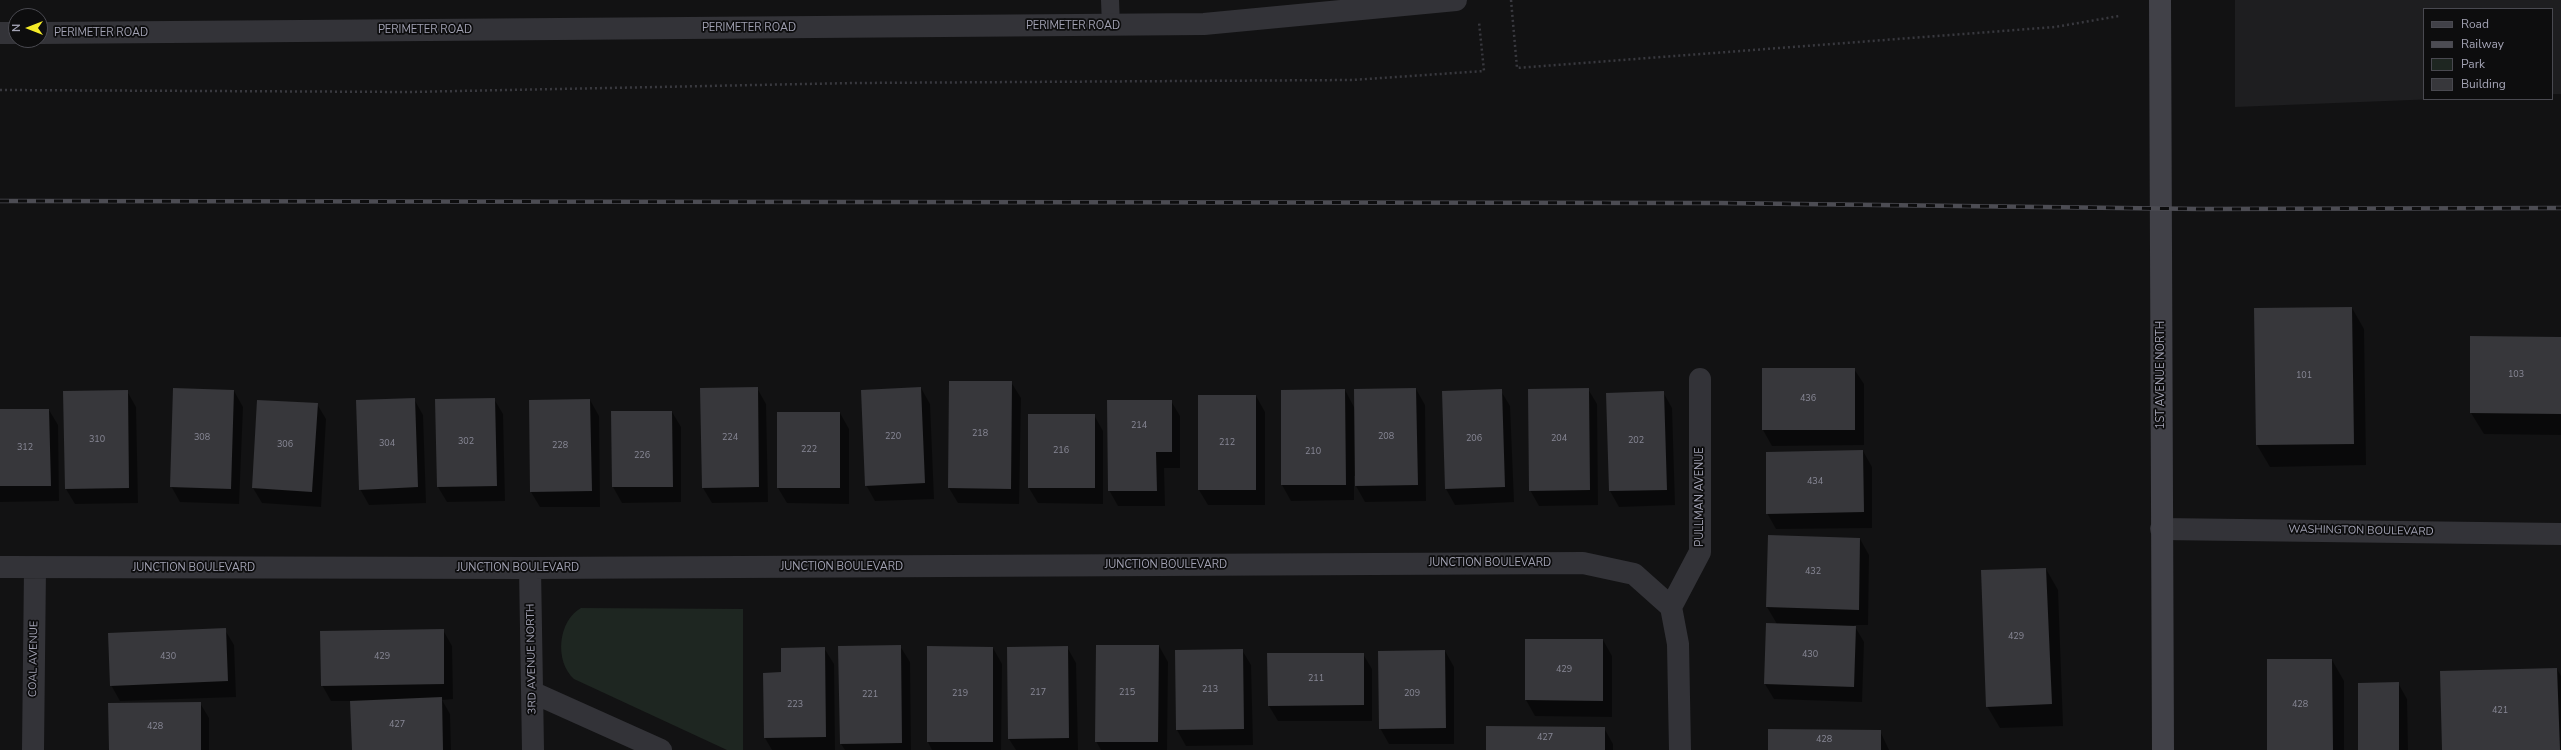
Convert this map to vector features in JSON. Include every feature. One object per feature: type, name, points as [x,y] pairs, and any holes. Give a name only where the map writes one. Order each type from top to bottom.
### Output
[{"type":"street","name":"PERIMETER ROAD","points":[[48,33],[1111,26],[1204,24],[1456,0]]},
{"type":"street","name":"1ST AVENUE NORTH","points":[[2160,0],[2160,529],[2163,750]]},
{"type":"street","name":"PULLMAN AVENUE","points":[[1671,607],[1700,552],[1700,379]]},
{"type":"street","name":"WASHINGTON BOULEVARD","points":[[2160,529],[2561,534]]},
{"type":"street","name":"JUNCTION BOULEVARD","points":[[0,568],[530,568],[1583,563],[1634,574],[1671,607]]},
{"type":"street","name":"COAL AVENUE","points":[[34,750],[35,568]]},
{"type":"street","name":"3RD AVENUE NORTH","points":[[530,568],[534,693],[533,750]]},
{"type":"street","points":[[1671,607],[1678,644],[1680,750]]},
{"type":"street","points":[[534,693],[661,750]]},
{"type":"lane","points":[[1110,0],[1111,26]]},
{"type":"path","points":[[1511,0],[1517,68],[2055,27],[2119,16]]},
{"type":"path","points":[[0,90],[409,92],[855,83],[1352,80],[1484,71],[1479,16]]},
{"type":"shaded area","points":[[2235,0],[2561,0],[2561,94],[2553,94],[2553,8],[2423,8],[2423,100],[2235,107]]},
{"type":"green space","points":[[581,608],[743,609],[743,750],[727,750],[574,679],[563,662],[561,642],[563,631],[567,622],[573,614]]},
{"type":"building","points":[[2352,307],[2354,444],[2256,445],[2254,308]]},
{"type":"building","points":[[2470,336],[2561,337],[2561,414],[2470,413]]},
{"type":"building","points":[[1762,368],[1855,368],[1855,430],[1762,430]]},
{"type":"building","points":[[949,381],[1012,381],[1011,489],[948,488]]},
{"type":"building","points":[[758,387],[759,487],[702,488],[700,388]]},
{"type":"building","points":[[921,387],[925,483],[865,486],[861,390]]},
{"type":"building","points":[[173,388],[234,390],[231,489],[170,487]]},
{"type":"building","points":[[1416,388],[1418,485],[1355,486],[1354,389]]},
{"type":"building","points":[[1589,388],[1590,490],[1529,491],[1528,389]]},
{"type":"building","points":[[1345,389],[1346,485],[1281,485],[1281,390]]},
{"type":"building","points":[[1502,389],[1505,487],[1445,489],[1442,391]]},
{"type":"building","points":[[128,390],[129,488],[65,489],[63,391]]},
{"type":"building","points":[[1664,391],[1667,490],[1609,491],[1606,393]]},
{"type":"building","points":[[1198,395],[1256,395],[1256,490],[1198,490]]},
{"type":"building","points":[[415,398],[418,487],[359,490],[356,400]]},
{"type":"building","points":[[495,398],[497,486],[437,487],[435,399]]},
{"type":"building","points":[[590,399],[592,491],[530,492],[529,400]]},
{"type":"building","points":[[257,400],[318,403],[312,492],[252,488]]},
{"type":"building","points":[[1107,400],[1172,400],[1172,452],[1156,452],[1157,491],[1108,491]]},
{"type":"building","points":[[0,409],[49,409],[51,486],[0,486]]},
{"type":"building","points":[[611,411],[672,411],[673,487],[612,487]]},
{"type":"building","points":[[777,412],[840,412],[840,488],[777,488]]},
{"type":"building","points":[[1028,414],[1095,414],[1095,488],[1028,488]]},
{"type":"building","points":[[1863,450],[1864,512],[1766,514],[1766,452]]},
{"type":"building","points":[[1768,535],[1860,538],[1859,610],[1766,607]]},
{"type":"building","points":[[2046,568],[2052,704],[1986,707],[1981,570]]},
{"type":"building","points":[[1766,623],[1856,626],[1854,687],[1764,684]]},
{"type":"building","points":[[226,628],[228,681],[110,686],[108,633]]},
{"type":"building","points":[[444,629],[444,684],[321,686],[320,631]]},
{"type":"building","points":[[1525,639],[1603,639],[1603,701],[1525,700]]},
{"type":"building","points":[[901,645],[902,743],[840,744],[838,646]]},
{"type":"building","points":[[1096,645],[1159,645],[1158,742],[1095,742]]},
{"type":"building","points":[[927,646],[993,647],[993,742],[927,742]]},
{"type":"building","points":[[1068,646],[1069,738],[1008,739],[1007,647]]},
{"type":"building","points":[[825,647],[826,737],[764,738],[763,673],[781,672],[781,648]]},
{"type":"building","points":[[1243,649],[1244,729],[1176,730],[1175,650]]},
{"type":"building","points":[[1445,650],[1446,728],[1379,729],[1378,651]]},
{"type":"building","points":[[1267,653],[1364,653],[1364,705],[1268,706]]},
{"type":"building","points":[[2267,659],[2332,659],[2333,750],[2267,750]]},
{"type":"building","points":[[2557,668],[2560,750],[2442,750],[2440,671]]},
{"type":"building","points":[[2399,682],[2399,750],[2358,750],[2358,683]]},
{"type":"building","points":[[442,697],[443,750],[352,750],[350,701]]},
{"type":"building","points":[[201,702],[201,750],[109,750],[108,703]]},
{"type":"building","points":[[1486,726],[1605,727],[1605,750],[1486,750]]},
{"type":"building","points":[[1768,729],[1881,730],[1881,750],[1768,750]]},
{"type":"railway","points":[[0,201],[1718,203],[2201,209],[2561,208]]}]
